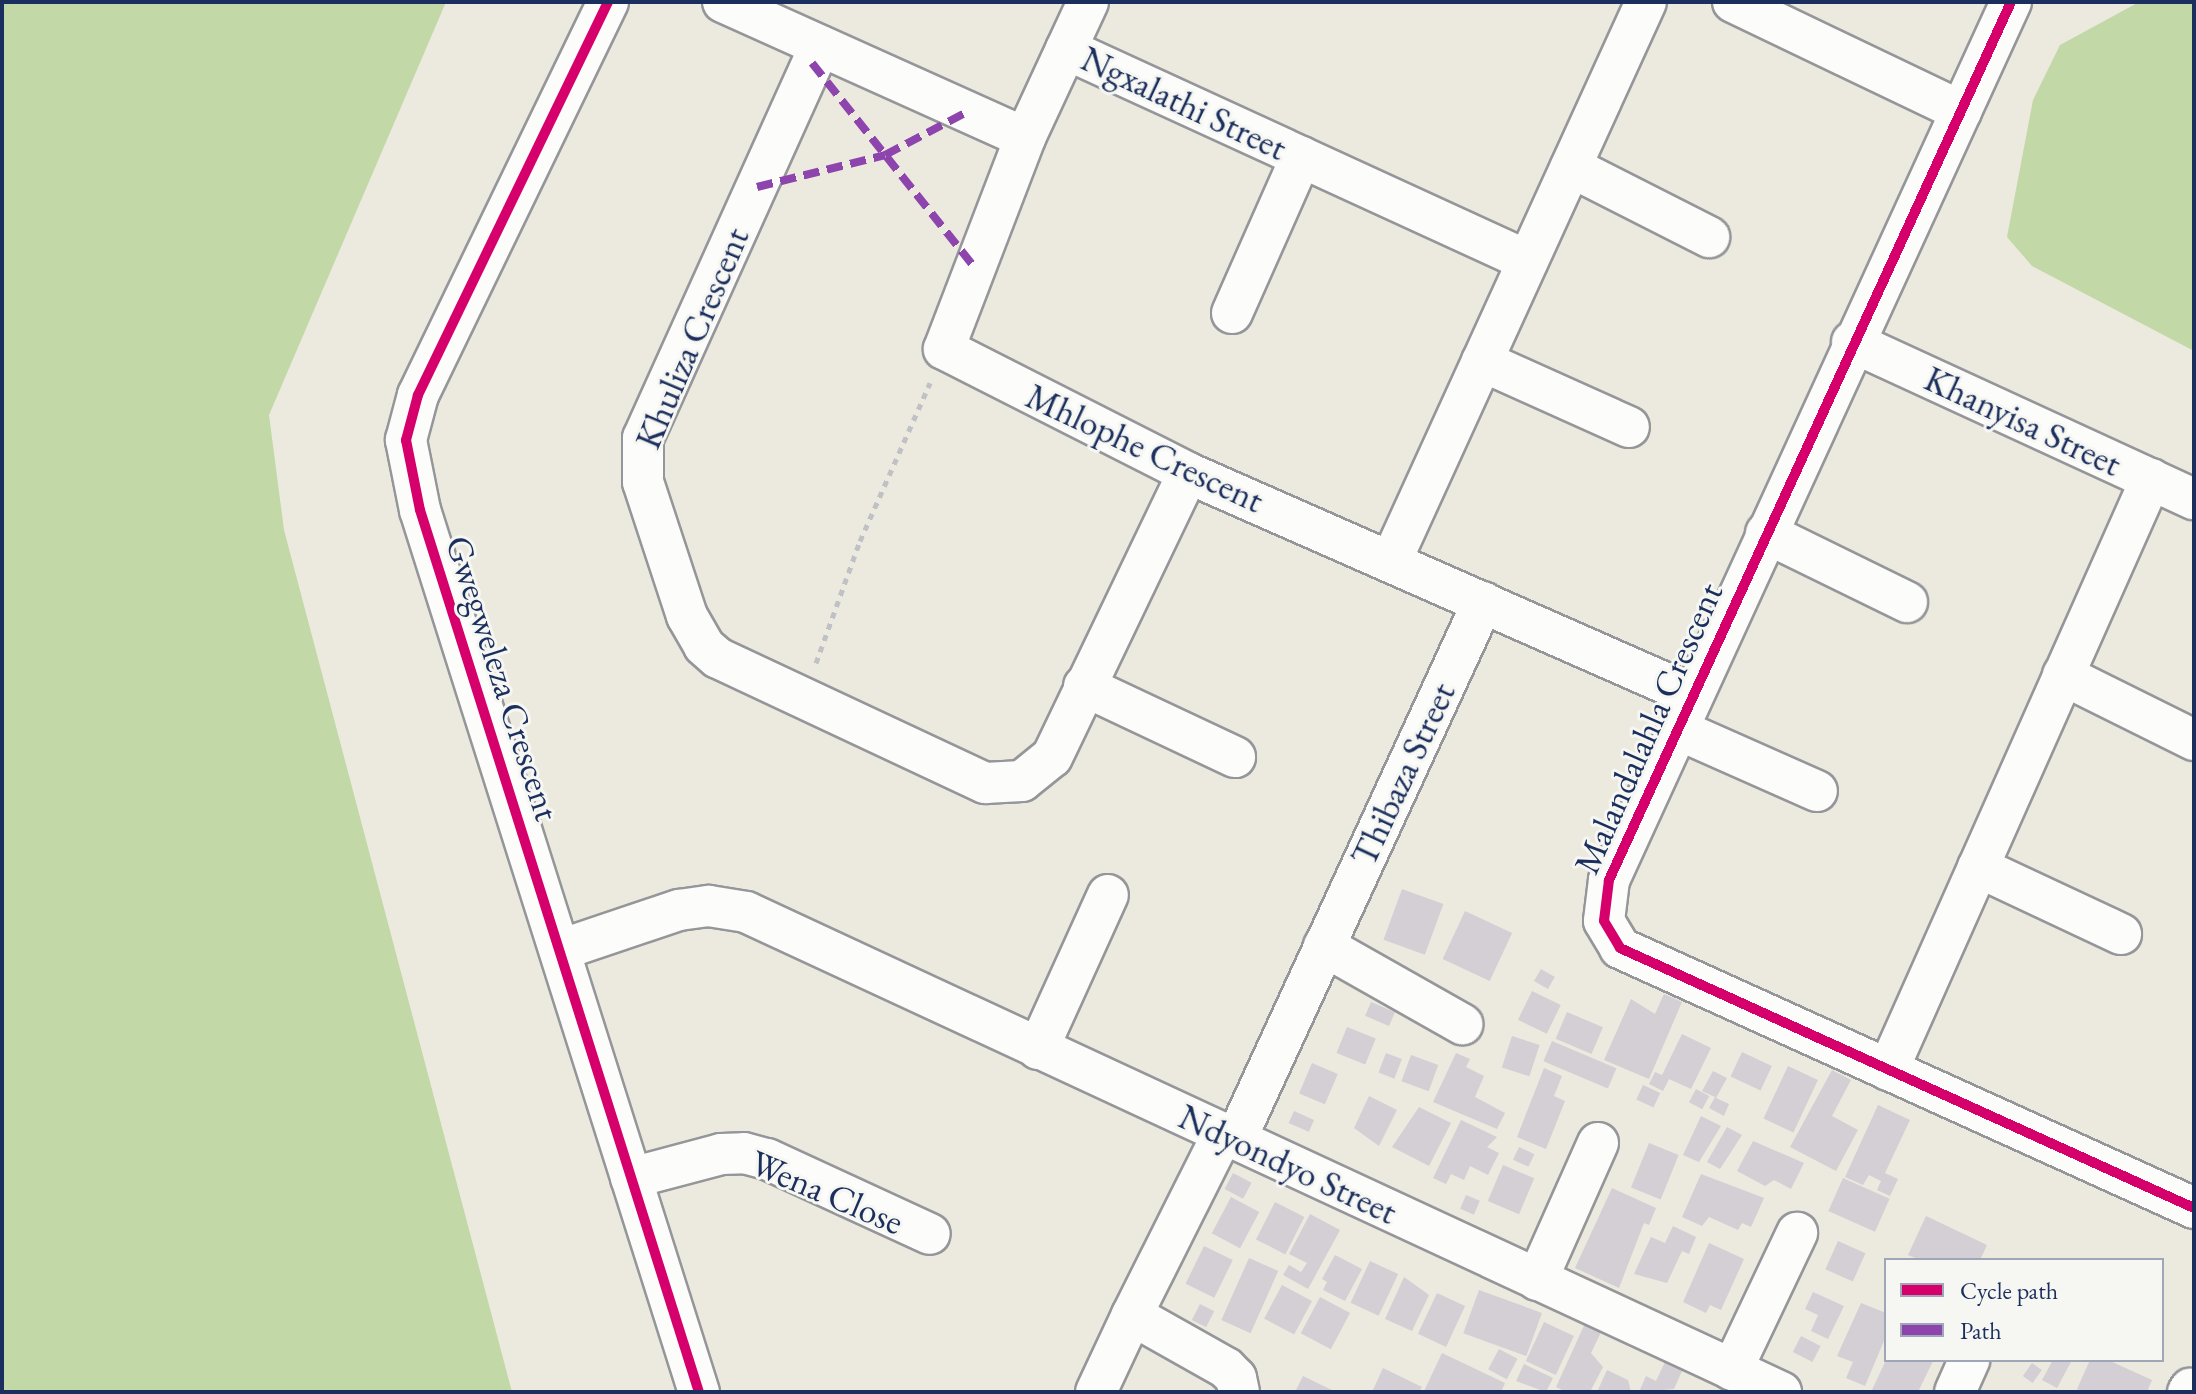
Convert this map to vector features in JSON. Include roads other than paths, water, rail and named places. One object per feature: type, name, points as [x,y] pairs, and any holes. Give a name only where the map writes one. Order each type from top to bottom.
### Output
[{"type":"street","name":"Gwegweleza Crescent","points":[[608,2],[418,395],[406,440],[420,510],[699,1392]]},
{"type":"street","points":[[723,2],[1025,138],[1088,2]]},
{"type":"street","points":[[1392,559],[1646,2]]},
{"type":"street","points":[[1733,2],[1802,16],[1961,111]]},
{"type":"street","name":"Malandalahla Crescent","points":[[2011,2],[1852,342],[1684,712],[1602,902],[1610,935],[1620,948],[1888,1070],[2190,1195]]},
{"type":"street","name":"Khuliza Crescent","points":[[820,46],[640,454],[643,482],[695,634],[718,658],[985,783],[1003,786],[1043,768],[1188,473]]},
{"type":"street","name":"Ngxalathi Street","points":[[1066,49],[1528,261]]},
{"type":"street","name":"Mhlophe Crescent","points":[[1025,138],[944,349],[1188,473],[1392,559],[1483,602],[1684,712]]},
{"type":"street","name":"Ngxalathi Street","points":[[1232,313],[1301,157]]},
{"type":"street","points":[[1571,167],[1709,237]]},
{"type":"street","name":"Khanyisa Street","points":[[1852,342],[2194,499]]},
{"type":"street","points":[[1482,361],[1629,427]]},
{"type":"street","points":[[1888,1070],[2151,479]]},
{"type":"street","points":[[1766,533],[1907,602]]},
{"type":"street","name":"Thibaza Street","points":[[1096,1392],[1132,1315],[1229,1136],[1324,946],[1483,602]]},
{"type":"street","points":[[2063,675],[2194,740]]},
{"type":"street","points":[[1084,686],[1235,757]]},
{"type":"street","name":"Malandalahla Crescent","points":[[1684,712],[1817,791]]},
{"type":"street","points":[[1978,867],[2121,934]]},
{"type":"street","points":[[1038,1049],[1108,895]]},
{"type":"street","name":"Ndyondyo Street","points":[[560,950],[679,910],[722,907],[746,912],[1781,1392]]},
{"type":"street","points":[[1324,946],[1462,1024]]},
{"type":"street","points":[[1537,1280],[1598,1143]]},
{"type":"street","name":"Wena Close","points":[[631,1178],[721,1154],[744,1153],[767,1159],[930,1234]]},
{"type":"street","points":[[1732,1370],[1797,1233]]},
{"type":"street","points":[[1132,1315],[1226,1368],[1236,1378],[1239,1392]]},
{"type":"street","points":[[1955,1392],[1968,1362]]}]
